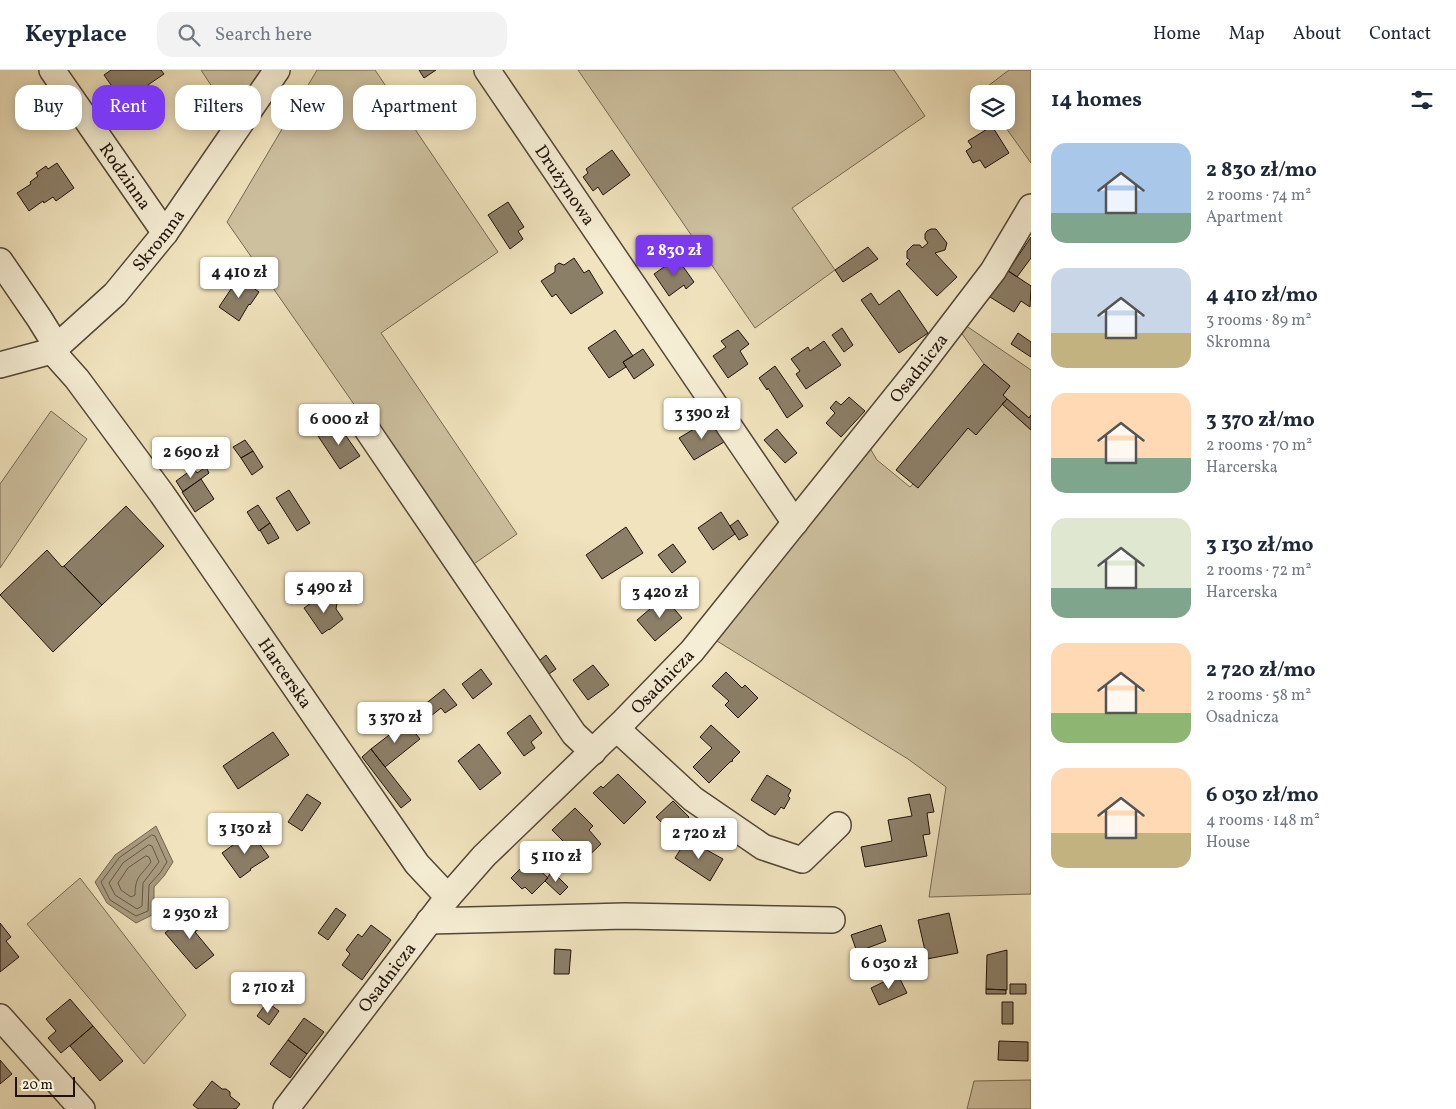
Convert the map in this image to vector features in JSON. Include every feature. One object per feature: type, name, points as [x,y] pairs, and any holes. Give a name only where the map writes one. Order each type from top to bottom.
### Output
[{"type":"street","name":"Rodzinna","points":[[52,70],[165,233]]},
{"type":"street","name":"Skromna","points":[[0,365],[54,349],[116,294],[165,233],[276,70]]},
{"type":"street","name":"Drużynowa","points":[[487,70],[795,523]]},
{"type":"street","name":"Osadnicza","points":[[286,1109],[448,897],[484,856],[593,752],[692,651],[919,368],[993,271],[1031,207]]},
{"type":"street","name":"Harcerska","points":[[0,261],[39,318],[54,349],[162,494],[417,864],[448,897]]},
{"type":"street","points":[[366,428],[574,734],[593,752]]},
{"type":"street","points":[[617,728],[693,799],[764,847],[802,860],[838,825]]},
{"type":"street","points":[[429,922],[625,916],[832,920]]},
{"type":"street","points":[[0,1017],[82,1109]]},
{"type":"shaded area","points":[[201,70],[261,70],[250,85],[211,85]]},
{"type":"shaded area","points":[[317,70],[375,70],[385,85],[353,85],[353,130],[416,130],[498,252],[381,333],[517,534],[468,568],[227,222],[281,130],[343,130],[343,85],[308,85]]},
{"type":"shaded area","points":[[578,70],[894,70],[925,116],[792,208],[835,270],[755,328]]},
{"type":"shaded area","points":[[1009,70],[1031,70],[1031,163],[1007,130],[1015,130],[1015,85],[989,85]]},
{"type":"shaded area","points":[[965,325],[1031,370],[1031,415],[1029,418],[1003,395],[1010,386],[984,364],[960,331]]},
{"type":"shaded area","points":[[1002,404],[1031,430],[1031,894],[929,897],[946,787],[908,759],[717,641],[789,542],[868,445],[877,460],[910,487],[968,428]]},
{"type":"shaded area","points":[[51,411],[87,439],[0,568],[0,484]]},
{"type":"shaded area","points":[[80,878],[186,1015],[144,1064],[27,924]]},
{"type":"shaded area","points":[[1031,1080],[1031,1109],[967,1109],[974,1081]]},
{"type":"water","points":[[156,826],[173,862],[154,887],[154,914],[136,923],[107,903],[95,882],[115,855]]},
{"type":"building","points":[[111,70],[161,70],[164,74],[148,85],[111,85],[104,75]]},
{"type":"building","points":[[419,70],[436,70],[424,78]]},
{"type":"building","points":[[986,130],[995,130],[1009,153],[985,168],[980,160],[973,163],[966,151],[972,147],[968,141]]},
{"type":"building","points":[[612,150],[630,175],[603,195],[598,187],[593,191],[583,177],[588,173],[586,169]]},
{"type":"building","points":[[57,163],[74,188],[56,201],[53,197],[44,203],[43,201],[29,211],[17,193],[31,184],[30,182],[38,176],[36,173],[46,166],[48,169]]},
{"type":"building","points":[[508,202],[524,227],[518,231],[523,239],[510,249],[488,215]]},
{"type":"building","points":[[931,229],[936,229],[947,243],[945,250],[935,253],[957,277],[937,296],[906,264],[910,260],[907,258],[907,251],[913,245],[920,245],[922,248],[928,243],[925,239],[925,234]]},
{"type":"building","points":[[1031,237],[1031,258],[1017,277],[1008,271]]},
{"type":"building","points":[[868,247],[878,259],[843,282],[835,270]]},
{"type":"building","points":[[574,258],[584,273],[589,270],[603,293],[571,314],[556,294],[552,297],[541,281],[555,272],[555,266],[559,263],[564,265]]},
{"type":"building","points":[[677,258],[694,282],[686,289],[684,285],[669,296],[654,274]]},
{"type":"building","points":[[1007,270],[1031,286],[1030,307],[1021,301],[1014,312],[990,297]]},
{"type":"building","points":[[239,277],[259,292],[239,321],[219,307]]},
{"type":"building","points":[[899,290],[928,333],[899,353],[861,300],[871,293],[879,305]]},
{"type":"building","points":[[842,328],[853,345],[844,352],[832,335]]},
{"type":"building","points":[[615,330],[633,356],[623,362],[626,367],[609,378],[588,348]]},
{"type":"building","points":[[738,330],[749,344],[740,351],[748,364],[728,378],[713,356],[726,347],[721,341]]},
{"type":"building","points":[[1018,333],[1031,342],[1031,357],[1011,344]]},
{"type":"building","points":[[824,341],[841,365],[806,389],[796,374],[800,371],[791,359],[808,347],[810,351]]},
{"type":"building","points":[[643,349],[654,365],[634,379],[623,362]]},
{"type":"building","points":[[984,364],[1010,386],[1003,395],[1007,399],[976,435],[968,428],[918,488],[896,470]]},
{"type":"building","points":[[775,366],[803,406],[787,418],[768,388],[767,390],[759,378]]},
{"type":"building","points":[[849,397],[865,411],[841,437],[826,423],[835,413],[830,408],[836,401],[841,405]]},
{"type":"building","points":[[1007,399],[1029,418],[1031,415],[1031,430],[1002,404]]},
{"type":"building","points":[[709,420],[724,442],[694,460],[679,438]]},
{"type":"building","points":[[337,423],[360,456],[340,469],[318,436]]},
{"type":"building","points":[[777,429],[797,453],[785,463],[764,440]]},
{"type":"building","points":[[245,440],[253,451],[241,458],[233,447]]},
{"type":"building","points":[[253,451],[263,467],[252,475],[241,458]]},
{"type":"building","points":[[206,467],[209,473],[183,492],[176,481],[194,468],[197,473]]},
{"type":"building","points":[[201,479],[214,499],[195,512],[182,492]]},
{"type":"building","points":[[289,490],[310,523],[297,531],[276,498]]},
{"type":"building","points":[[258,505],[270,523],[259,531],[247,512]]},
{"type":"building","points":[[126,506],[164,546],[102,605],[64,566]]},
{"type":"building","points":[[721,512],[735,534],[713,550],[698,528]]},
{"type":"building","points":[[738,520],[748,535],[739,540],[730,526]]},
{"type":"building","points":[[270,523],[279,538],[268,544],[260,530]]},
{"type":"building","points":[[626,527],[643,553],[602,579],[586,555]]},
{"type":"building","points":[[673,544],[686,562],[672,573],[658,555]]},
{"type":"building","points":[[47,550],[102,605],[53,652],[0,595]]},
{"type":"building","points":[[325,593],[331,603],[337,603],[336,609],[343,619],[322,634],[304,608]]},
{"type":"building","points":[[664,597],[682,618],[655,641],[637,620]]},
{"type":"building","points":[[546,655],[556,669],[549,674],[539,661]]},
{"type":"building","points":[[593,665],[609,685],[588,700],[573,680]]},
{"type":"building","points":[[481,669],[492,684],[473,699],[462,684]]},
{"type":"building","points":[[726,672],[742,688],[745,685],[758,698],[738,718],[725,705],[729,701],[712,686]]},
{"type":"building","points":[[444,689],[457,705],[445,713],[441,708],[422,723],[414,713]]},
{"type":"building","points":[[530,715],[542,733],[531,742],[535,748],[524,756],[507,733]]},
{"type":"building","points":[[406,722],[420,739],[385,767],[371,749]]},
{"type":"building","points":[[711,725],[740,752],[709,783],[693,767],[712,748],[700,737]]},
{"type":"building","points":[[273,732],[289,755],[238,789],[223,766]]},
{"type":"building","points":[[479,744],[501,773],[480,790],[458,761]]},
{"type":"building","points":[[371,749],[411,800],[401,808],[362,757]]},
{"type":"building","points":[[618,774],[646,802],[624,824],[593,793],[601,786],[603,788]]},
{"type":"building","points":[[767,775],[791,790],[788,796],[790,798],[784,809],[781,807],[775,815],[751,800]]},
{"type":"building","points":[[307,794],[321,803],[302,831],[288,822]]},
{"type":"building","points":[[930,794],[934,812],[927,813],[930,834],[923,835],[927,856],[865,867],[861,847],[892,841],[888,820],[912,816],[908,798]]},
{"type":"building","points":[[673,801],[689,817],[673,834],[656,817]]},
{"type":"building","points":[[575,808],[593,826],[589,830],[601,844],[579,865],[565,851],[569,847],[552,830]]},
{"type":"building","points":[[251,832],[269,857],[240,878],[222,853]]},
{"type":"building","points":[[687,839],[723,859],[710,881],[675,858]]},
{"type":"building","points":[[529,860],[548,878],[532,894],[525,887],[522,889],[511,878]]},
{"type":"building","points":[[552,871],[568,887],[560,895],[545,881]]},
{"type":"building","points":[[336,908],[346,915],[328,940],[318,933]]},
{"type":"building","points":[[192,910],[204,925],[195,932],[214,955],[196,969],[165,933]]},
{"type":"building","points":[[949,913],[958,953],[927,959],[918,920]]},
{"type":"building","points":[[0,923],[11,937],[6,941],[19,957],[0,972]]},
{"type":"building","points":[[371,925],[391,940],[362,980],[342,965],[350,954],[346,950],[358,934],[362,937]]},
{"type":"building","points":[[881,925],[886,941],[857,952],[851,935]]},
{"type":"building","points":[[555,949],[571,950],[569,974],[554,974]]},
{"type":"building","points":[[1007,950],[1007,990],[986,989],[987,955]]},
{"type":"building","points":[[898,975],[907,993],[879,1005],[871,988]]},
{"type":"building","points":[[1010,984],[1026,984],[1026,994],[1010,994]]},
{"type":"building","points":[[986,989],[1006,990],[1006,994],[986,994]]},
{"type":"building","points":[[70,999],[93,1026],[61,1053],[48,1038],[56,1031],[46,1019]]},
{"type":"building","points":[[267,1002],[279,1011],[269,1025],[257,1016]]},
{"type":"building","points":[[1002,1002],[1013,1002],[1013,1024],[1002,1024]]},
{"type":"building","points":[[304,1018],[324,1032],[307,1054],[288,1040]]},
{"type":"building","points":[[93,1026],[123,1061],[100,1081],[70,1046]]},
{"type":"building","points":[[288,1040],[307,1054],[290,1078],[270,1064]]},
{"type":"building","points":[[999,1041],[1028,1042],[1028,1061],[998,1060]]},
{"type":"building","points":[[0,1060],[12,1074],[0,1084]]},
{"type":"building","points":[[212,1081],[222,1089],[230,1092],[230,1096],[240,1104],[236,1109],[198,1109],[193,1105]]}]
